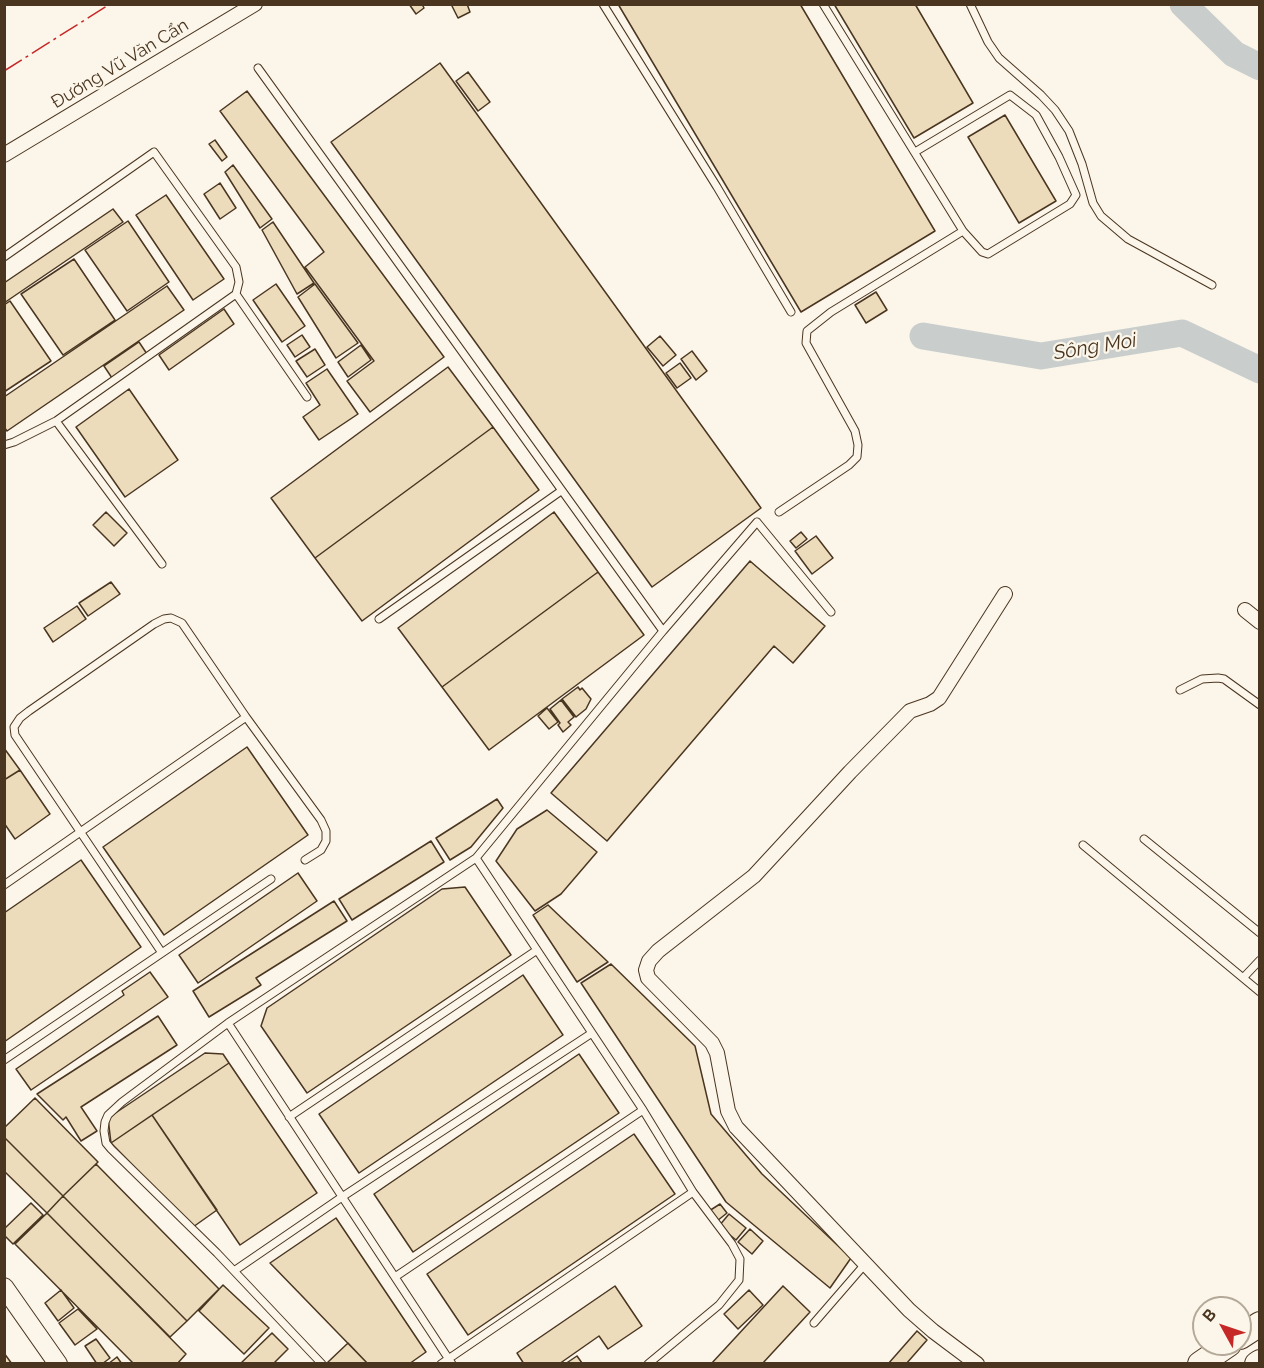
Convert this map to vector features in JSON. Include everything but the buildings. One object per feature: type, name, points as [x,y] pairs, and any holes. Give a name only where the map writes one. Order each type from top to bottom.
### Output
[{"type":"street","name":"Đường Vũ Văn Cẩn","points":[[4,155],[255,4]]},
{"type":"street","points":[[977,1364],[909,1310],[736,1127],[728,1111],[717,1053],[712,1043],[648,978],[646,970],[649,961],[658,951],[761,869],[850,772],[910,711],[939,698],[1005,594]]},
{"type":"street","points":[[1245,610],[1260,622]]},
{"type":"street","points":[[4,1287],[58,1364]]},
{"type":"lane","points":[[603,4],[717,187],[791,312]]},
{"type":"lane","points":[[823,4],[963,231],[982,252],[988,254],[1070,204],[1076,195],[1036,115],[1011,95],[915,152]]},
{"type":"lane","points":[[970,4],[988,42],[999,58],[1041,95],[1055,110],[1069,131],[1083,164],[1093,203],[1101,216],[1128,239],[1212,285]]},
{"type":"lane","points":[[258,68],[663,632]]},
{"type":"lane","points":[[4,256],[154,152],[236,267],[238,282],[236,294],[307,397]]},
{"type":"lane","points":[[779,512],[849,465],[857,457],[858,446],[855,430],[806,343],[807,331],[831,312],[963,231]]},
{"type":"lane","points":[[4,445],[56,421],[236,294]]},
{"type":"lane","points":[[56,421],[162,564]]},
{"type":"lane","points":[[379,619],[561,491]]},
{"type":"lane","points":[[321,1364],[234,1271],[111,1149],[106,1143],[104,1131],[108,1115],[122,1101],[228,1023],[476,858],[663,632],[758,522],[831,612]]},
{"type":"lane","points":[[162,953],[15,735],[15,727],[20,718],[154,624],[171,618],[182,622],[246,717],[321,820],[326,831],[326,841],[321,850],[305,860]]},
{"type":"lane","points":[[1180,690],[1202,679],[1224,679],[1260,705]]},
{"type":"lane","points":[[4,885],[246,717]]},
{"type":"lane","points":[[1144,839],[1260,933]]},
{"type":"lane","points":[[1083,845],[1260,992]]},
{"type":"lane","points":[[476,858],[643,1110],[693,1192],[732,1244],[740,1259],[740,1280],[719,1305],[648,1364]]},
{"type":"lane","points":[[4,1060],[271,879]]},
{"type":"lane","points":[[289,1117],[537,950]]},
{"type":"lane","points":[[1243,978],[1260,960]]},
{"type":"lane","points":[[228,1023],[450,1361]]},
{"type":"lane","points":[[234,1271],[342,1197],[592,1033]]},
{"type":"lane","points":[[395,1277],[643,1110]]},
{"type":"lane","points":[[441,1364],[450,1361],[693,1192]]},
{"type":"lane","points":[[814,1323],[866,1263]]},
{"type":"waterway","name":"Sông Moi","points":[[1183,4],[1234,54],[1260,67]]},
{"type":"waterway","name":"Sông Moi","points":[[923,336],[1041,356],[1182,333],[1260,370]]},
{"type":"power","points":[[4,71],[110,4]]}]
